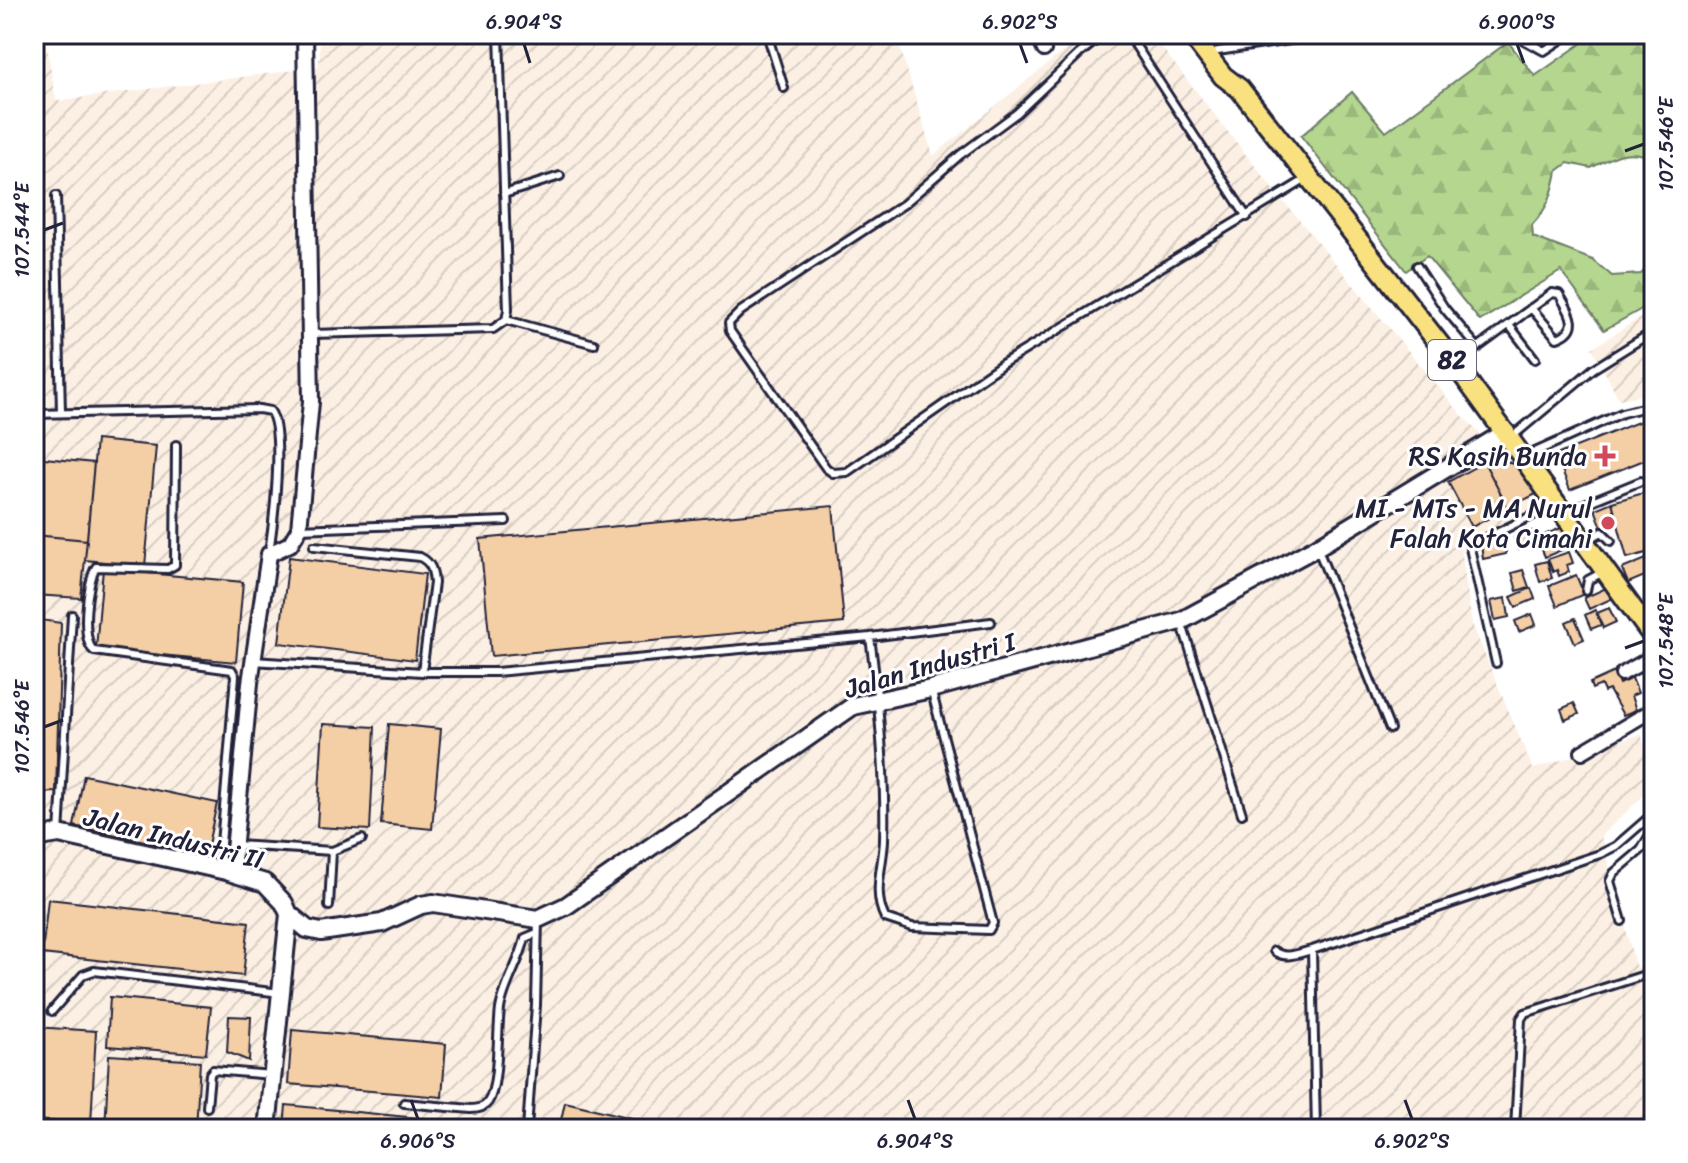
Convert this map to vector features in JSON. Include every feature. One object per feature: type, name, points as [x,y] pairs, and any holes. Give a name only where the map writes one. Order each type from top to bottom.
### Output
[{"type":"main road","name":"82","points":[[1191,34],[1223,76],[1240,89],[1455,364],[1652,631]]},
{"type":"main road","name":"82","points":[[1205,34],[1232,69],[1240,89]]},
{"type":"main road","name":"Jalan Industri I","points":[[538,926],[853,706],[931,689],[1181,621],[1317,547],[1508,435]]},
{"type":"main road","name":"Jalan Industri II","points":[[34,838],[59,834],[229,872],[265,883],[284,903],[289,914]]},
{"type":"main road","points":[[289,914],[307,929],[321,932],[382,923],[421,905],[433,903],[538,926]]},
{"type":"main road","points":[[267,1129],[289,914]]},
{"type":"street","points":[[229,872],[235,845],[253,661],[269,554],[290,544],[299,529],[311,402],[305,34]]},
{"type":"street","points":[[1037,34],[1044,50]]},
{"type":"street","points":[[1622,674],[1649,660],[1654,680]]},
{"type":"street","points":[[1582,752],[1654,709]]},
{"type":"lane","points":[[310,334],[493,329],[506,320],[499,34]]},
{"type":"lane","points":[[767,34],[784,88]]},
{"type":"lane","points":[[1104,34],[1017,113],[960,155],[904,204],[741,311],[729,323],[730,331],[826,468],[833,473],[847,472],[1002,364],[1309,177]]},
{"type":"lane","points":[[1128,34],[1247,217]]},
{"type":"lane","points":[[1218,51],[1331,34]]},
{"type":"lane","points":[[1513,34],[1544,51],[1570,34]]},
{"type":"lane","points":[[504,194],[560,176]]},
{"type":"lane","points":[[56,196],[61,412]]},
{"type":"lane","points":[[1417,266],[1445,309],[1478,348]]},
{"type":"lane","points":[[1455,364],[1478,348],[1531,308],[1552,293],[1559,294],[1572,316],[1572,327],[1557,338],[1531,308]]},
{"type":"lane","points":[[506,320],[594,344]]},
{"type":"lane","points":[[1509,325],[1535,359]]},
{"type":"lane","points":[[1508,435],[1593,369],[1654,331]]},
{"type":"lane","points":[[1524,457],[1622,413],[1654,405]]},
{"type":"lane","points":[[34,414],[270,411],[275,419],[277,435],[274,519],[269,554]]},
{"type":"lane","points":[[176,445],[175,565],[168,569],[96,567],[86,608],[88,644],[94,651],[232,670],[235,676],[220,856],[229,872]]},
{"type":"lane","points":[[1496,663],[1470,548],[1560,508],[1641,481]]},
{"type":"lane","points":[[299,529],[506,521]]},
{"type":"lane","points":[[1585,542],[1600,532],[1611,541]]},
{"type":"lane","points":[[314,546],[420,557],[427,561],[432,568],[434,583],[422,672]]},
{"type":"lane","points":[[1317,547],[1390,729]]},
{"type":"lane","points":[[1586,591],[1590,578],[1606,570]]},
{"type":"lane","points":[[59,834],[72,615]]},
{"type":"lane","points":[[1181,621],[1242,814]]},
{"type":"lane","points":[[253,661],[422,672],[496,672],[870,637],[991,622]]},
{"type":"lane","points":[[870,637],[878,699],[884,841],[878,890],[880,907],[885,918],[912,927],[989,930],[993,923],[931,689]]},
{"type":"lane","points":[[1274,951],[1287,956],[1312,950],[1600,854],[1616,846],[1654,813]]},
{"type":"lane","points":[[1622,921],[1610,881],[1614,873],[1641,850],[1654,828]]},
{"type":"lane","points":[[235,845],[332,851],[362,839]]},
{"type":"lane","points":[[329,906],[332,851]]},
{"type":"lane","points":[[404,1103],[480,1109],[488,1102],[494,1080],[500,1005],[521,957],[525,938],[538,926]]},
{"type":"lane","points":[[527,1129],[538,926]]},
{"type":"lane","points":[[1312,950],[1316,1129]]},
{"type":"lane","points":[[52,1011],[83,975],[94,971],[281,993]]},
{"type":"lane","points":[[1515,1129],[1521,1019],[1525,1013],[1654,972]]},
{"type":"lane","points":[[207,1107],[213,1070],[272,1075]]},
{"type":"shaded area","points":[[34,34],[45,34],[56,101],[319,67],[320,37],[353,34],[896,34],[933,156],[1085,34],[1151,34],[1266,180],[1461,414],[1544,501],[1461,548],[1472,624],[1533,769],[1641,734],[1654,785],[1601,836],[1636,968],[1654,960],[1654,1129],[34,1129]]},
{"type":"shaded area","points":[[1654,309],[1654,393],[1619,399],[1592,348]]},
{"type":"green space","points":[[1595,34],[1654,34],[1654,159],[1629,153],[1591,168],[1568,163],[1557,171],[1549,200],[1532,225],[1533,237],[1593,260],[1612,276],[1641,274],[1654,261],[1654,302],[1604,330],[1561,271],[1480,321],[1427,256],[1406,271],[1301,136],[1352,92],[1386,132],[1508,42],[1535,76]]},
{"type":"building","name":"RS Kasih Bunda","points":[[1643,420],[1654,446],[1654,456],[1570,490],[1556,455]]},
{"type":"building","points":[[96,440],[156,446],[145,566],[85,560]]},
{"type":"building","points":[[1497,456],[1524,470],[1536,494],[1508,508],[1484,462]]},
{"type":"building","points":[[34,457],[94,463],[87,540],[34,535]]},
{"type":"building","points":[[1484,462],[1508,508],[1472,527],[1448,482]]},
{"type":"building","points":[[1654,490],[1654,551],[1627,558],[1612,502]]},
{"type":"building","points":[[1612,502],[1618,523],[1603,530],[1595,509]]},
{"type":"building","points":[[833,506],[844,623],[491,656],[480,539]]},
{"type":"building","points":[[1563,527],[1571,546],[1545,557],[1537,538]]},
{"type":"building","points":[[1532,531],[1536,543],[1518,550],[1514,538]]},
{"type":"building","points":[[34,535],[87,540],[81,598],[34,595]]},
{"type":"building","points":[[1504,541],[1506,554],[1483,559],[1481,545]]},
{"type":"building","points":[[1569,552],[1573,563],[1567,565],[1569,572],[1559,576],[1557,570],[1553,572],[1548,559]]},
{"type":"building","points":[[289,557],[425,574],[415,660],[279,643]]},
{"type":"building","points":[[1646,559],[1652,573],[1628,583],[1622,569]]},
{"type":"building","points":[[1547,561],[1552,578],[1540,582],[1535,564]]},
{"type":"building","points":[[103,569],[243,582],[236,662],[96,649]]},
{"type":"building","points":[[1523,570],[1529,587],[1517,591],[1512,573]]},
{"type":"building","points":[[1576,575],[1584,594],[1557,606],[1549,586]]},
{"type":"building","points":[[1531,588],[1535,599],[1516,607],[1511,597]]},
{"type":"building","points":[[1606,588],[1611,599],[1589,609],[1584,598]]},
{"type":"building","points":[[1506,598],[1509,617],[1495,620],[1491,601]]},
{"type":"building","points":[[1609,608],[1616,622],[1603,628],[1597,613]]},
{"type":"building","points":[[1595,610],[1601,625],[1591,629],[1585,615]]},
{"type":"building","points":[[1532,614],[1536,625],[1519,632],[1515,621]]},
{"type":"building","points":[[1575,618],[1584,639],[1575,643],[1566,622]]},
{"type":"building","points":[[34,619],[61,623],[56,792],[34,793]]},
{"type":"building","points":[[1614,672],[1619,684],[1632,678],[1638,693],[1631,696],[1636,710],[1623,715],[1609,690],[1604,692],[1601,685],[1592,689],[1590,683]]},
{"type":"building","points":[[1574,703],[1579,714],[1565,720],[1561,709]]},
{"type":"building","points":[[323,724],[375,727],[370,830],[317,827]]},
{"type":"building","points":[[389,724],[441,729],[432,829],[381,824]]},
{"type":"building","points":[[84,775],[217,803],[206,854],[74,826]]},
{"type":"building","points":[[48,899],[249,922],[243,976],[42,954]]},
{"type":"building","points":[[110,997],[211,1007],[206,1054],[107,1046]]},
{"type":"building","points":[[229,1016],[251,1017],[249,1061],[227,1052]]},
{"type":"building","points":[[34,1027],[96,1031],[91,1124],[34,1120]]},
{"type":"building","points":[[292,1030],[446,1044],[442,1097],[288,1084]]},
{"type":"building","points":[[109,1055],[200,1061],[196,1129],[105,1129]]},
{"type":"building","points":[[565,1102],[661,1125],[660,1129],[559,1129]]},
{"type":"building","points":[[286,1105],[427,1119],[426,1129],[284,1129]]},
{"type":"place","name":"RS Kasih Bunda","points":[[1605,456]]},
{"type":"place","name":"MI - MTs - MA Nurul Falah Kota Cimahi","points":[[1608,523]]}]
